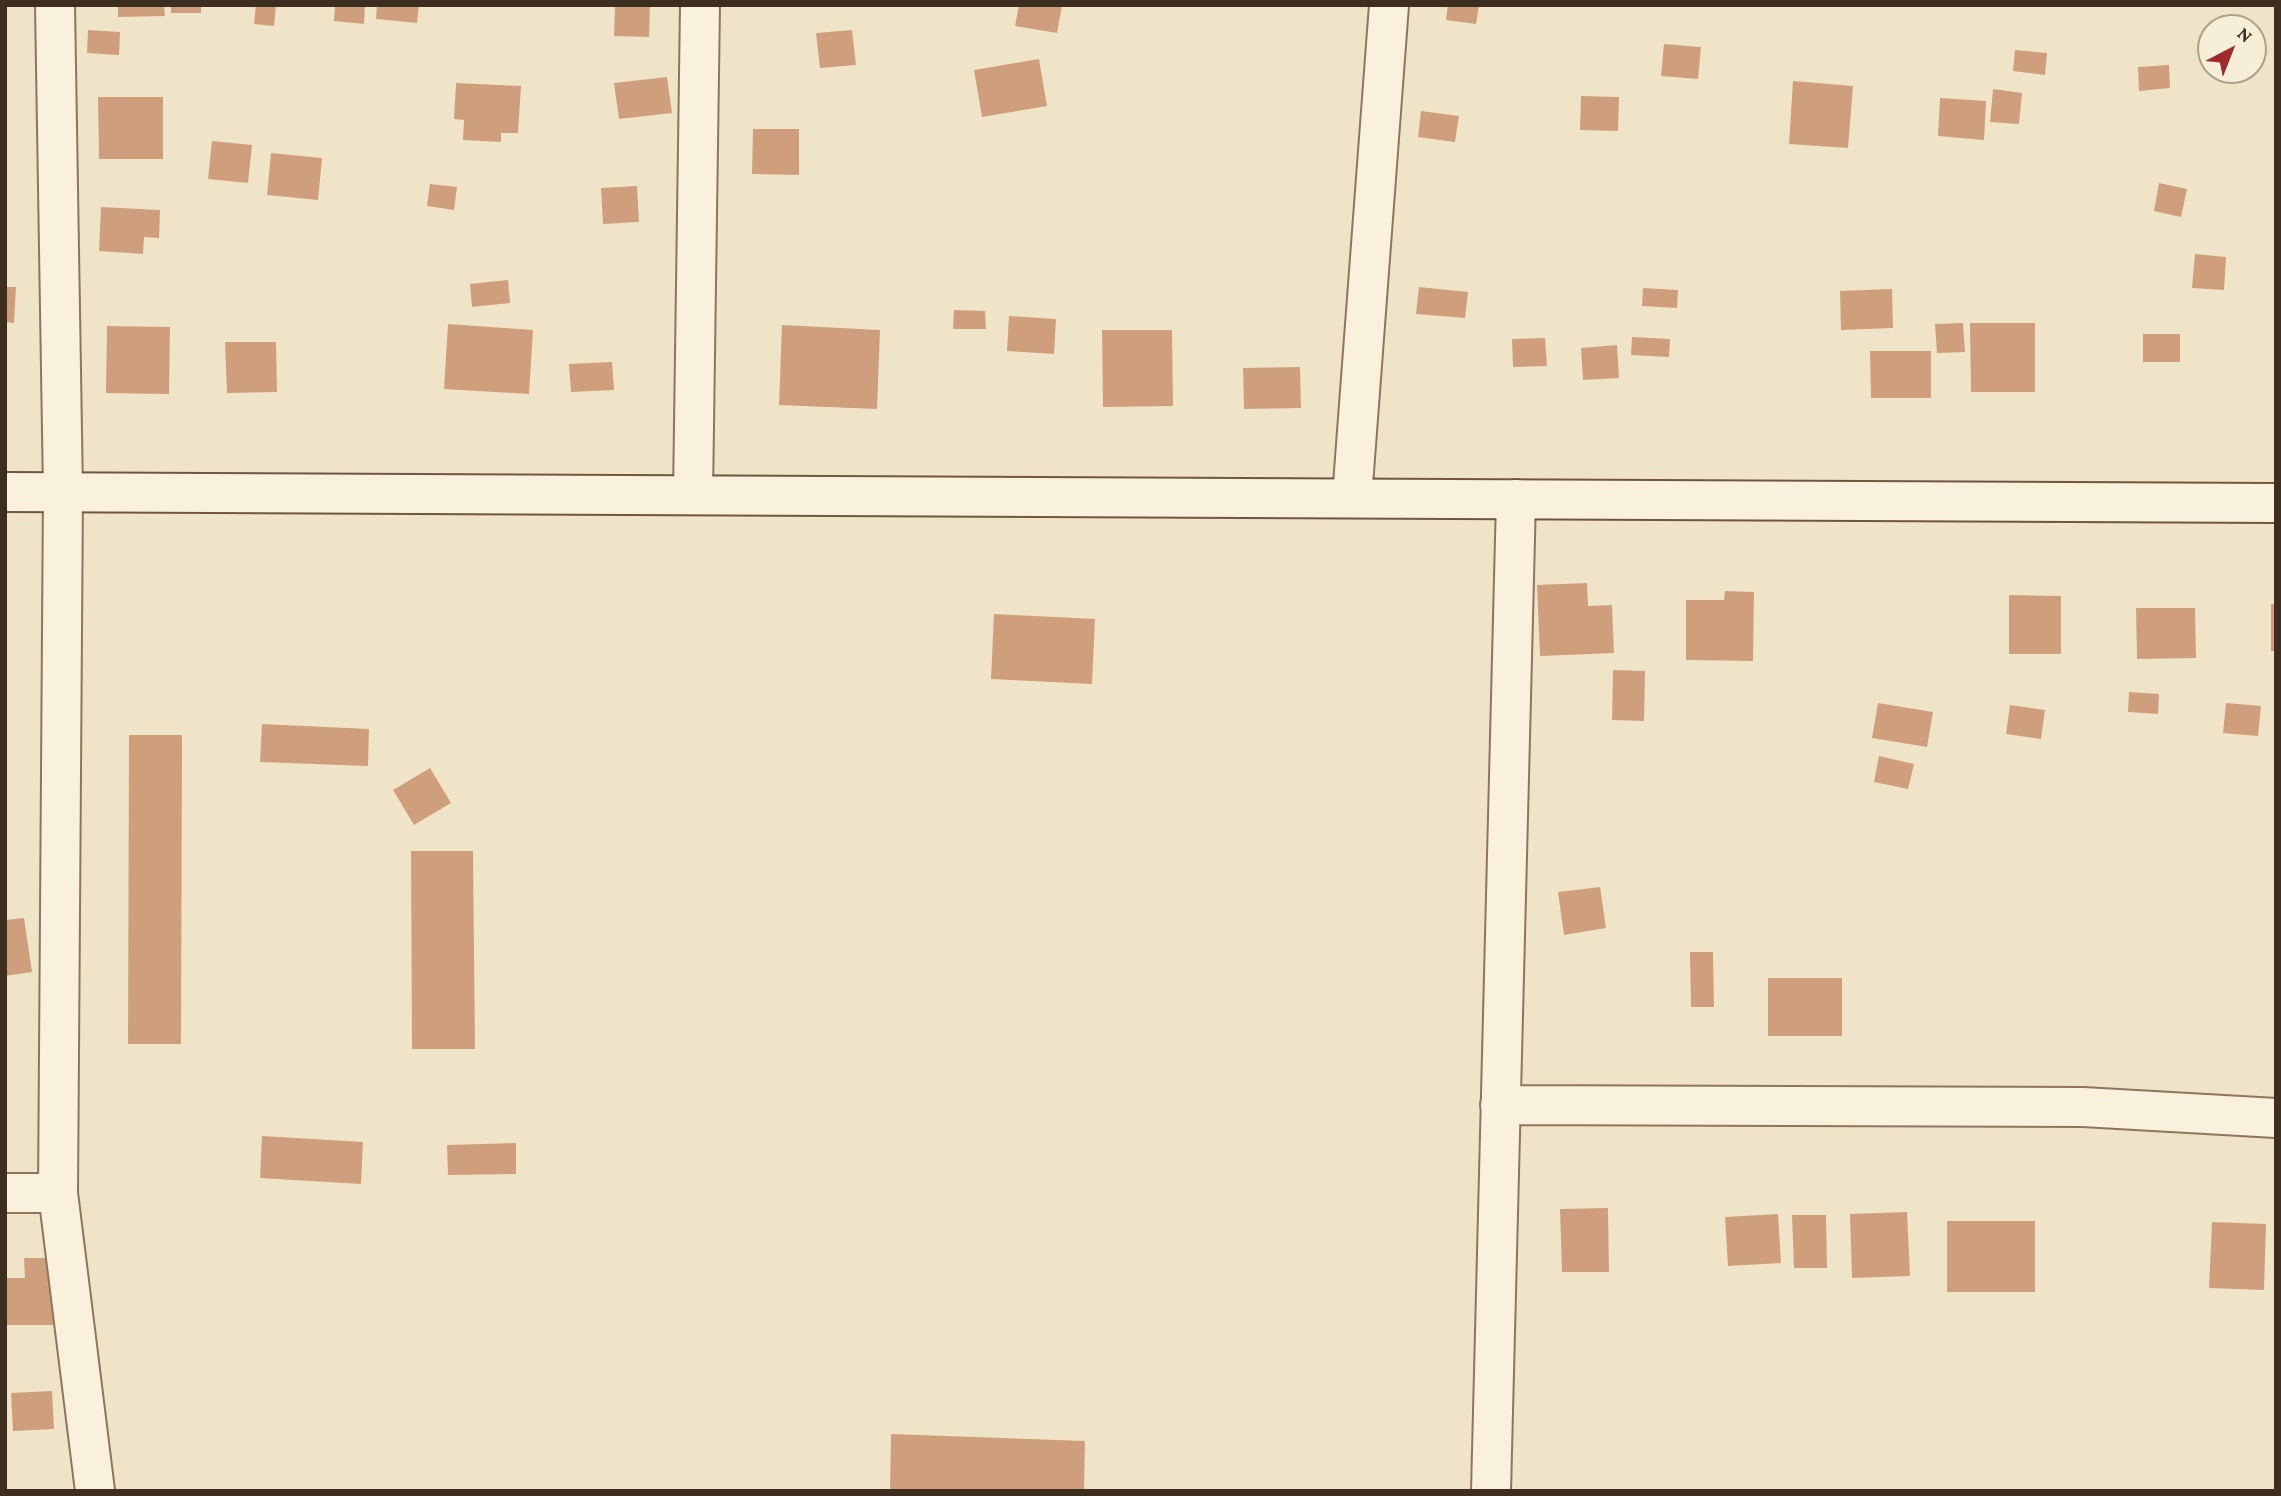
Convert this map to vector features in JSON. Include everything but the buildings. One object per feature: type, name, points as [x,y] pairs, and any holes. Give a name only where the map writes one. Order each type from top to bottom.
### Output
[{"type":"street","points":[[55,5],[63,492],[58,1193],[95,1491]]},
{"type":"street","points":[[693,495],[700,5]]},
{"type":"street","points":[[1352,498],[1389,5]]},
{"type":"street","points":[[5,492],[2276,503]]},
{"type":"street","points":[[1491,1491],[1516,499]]},
{"type":"street","points":[[1500,1105],[2083,1107],[2276,1118]]},
{"type":"street","points":[[5,1193],[58,1193]]}]
